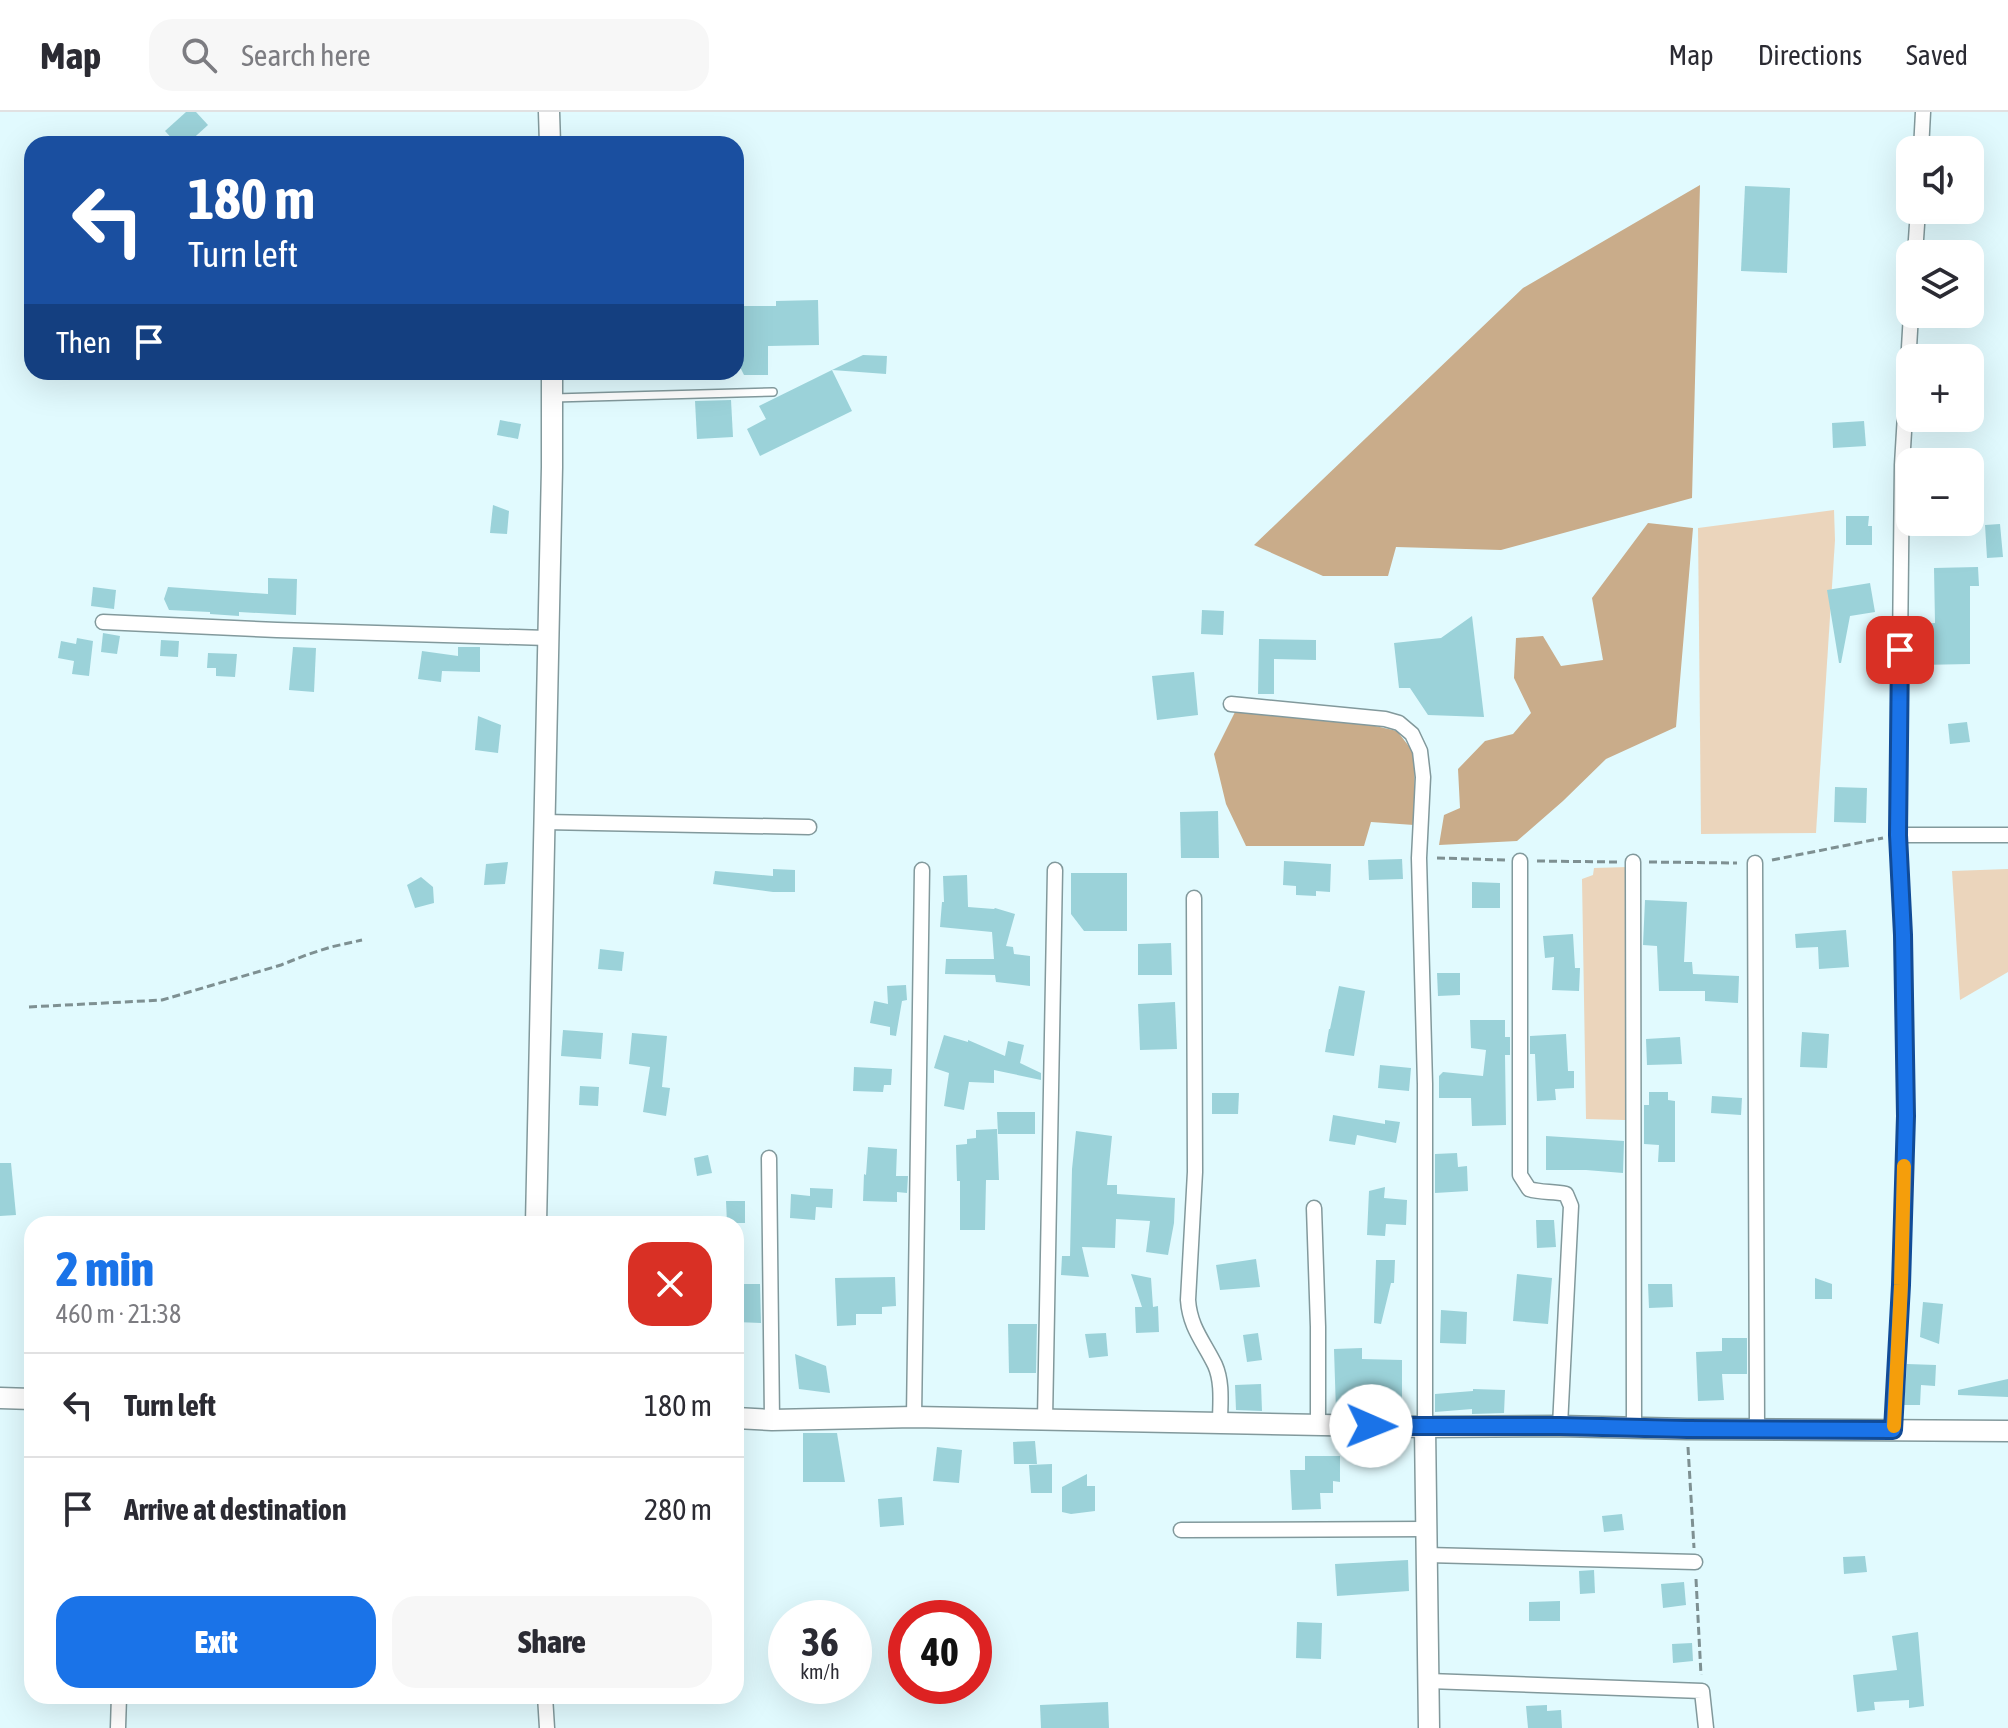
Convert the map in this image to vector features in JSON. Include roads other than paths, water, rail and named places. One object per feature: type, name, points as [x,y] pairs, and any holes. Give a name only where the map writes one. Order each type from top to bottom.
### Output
[{"type":"street","points":[[549,112],[550,136]]},
{"type":"street","points":[[1922,136],[1923,112]]},
{"type":"street","points":[[1893,1430],[1906,1116],[1898,835],[1902,465],[1910,328]]},
{"type":"street","points":[[536,1216],[552,380]]},
{"type":"street","points":[[103,622],[547,638]]},
{"type":"street","points":[[1231,704],[1385,719],[1399,723],[1412,734],[1420,751],[1423,777],[1419,858],[1425,1084],[1429,1728]]},
{"type":"street","points":[[544,822],[809,827]]},
{"type":"street","points":[[1898,835],[2008,835]]},
{"type":"street","points":[[1520,861],[1520,1175],[1529,1189],[1566,1194],[1571,1206],[1560,1426]]},
{"type":"street","points":[[1633,862],[1634,1428]]},
{"type":"street","points":[[1755,863],[1757,1430]]},
{"type":"street","points":[[914,1417],[922,870]]},
{"type":"street","points":[[1045,1420],[1055,870]]},
{"type":"street","points":[[1194,898],[1195,1172],[1188,1300],[1193,1324],[1218,1375],[1220,1423]]},
{"type":"street","points":[[769,1158],[772,1420]]},
{"type":"street","points":[[1314,1208],[1318,1425]]},
{"type":"street","points":[[0,1398],[24,1399]]},
{"type":"street","points":[[744,1418],[914,1417],[1425,1427],[2008,1431]]},
{"type":"street","points":[[1181,1530],[1427,1529]]},
{"type":"street","points":[[1427,1555],[1695,1562]]},
{"type":"street","points":[[1429,1681],[1702,1691],[1706,1728]]},
{"type":"street","points":[[118,1728],[119,1704]]},
{"type":"street","points":[[546,1704],[547,1728]]},
{"type":"lane","points":[[552,398],[773,392]]}]
